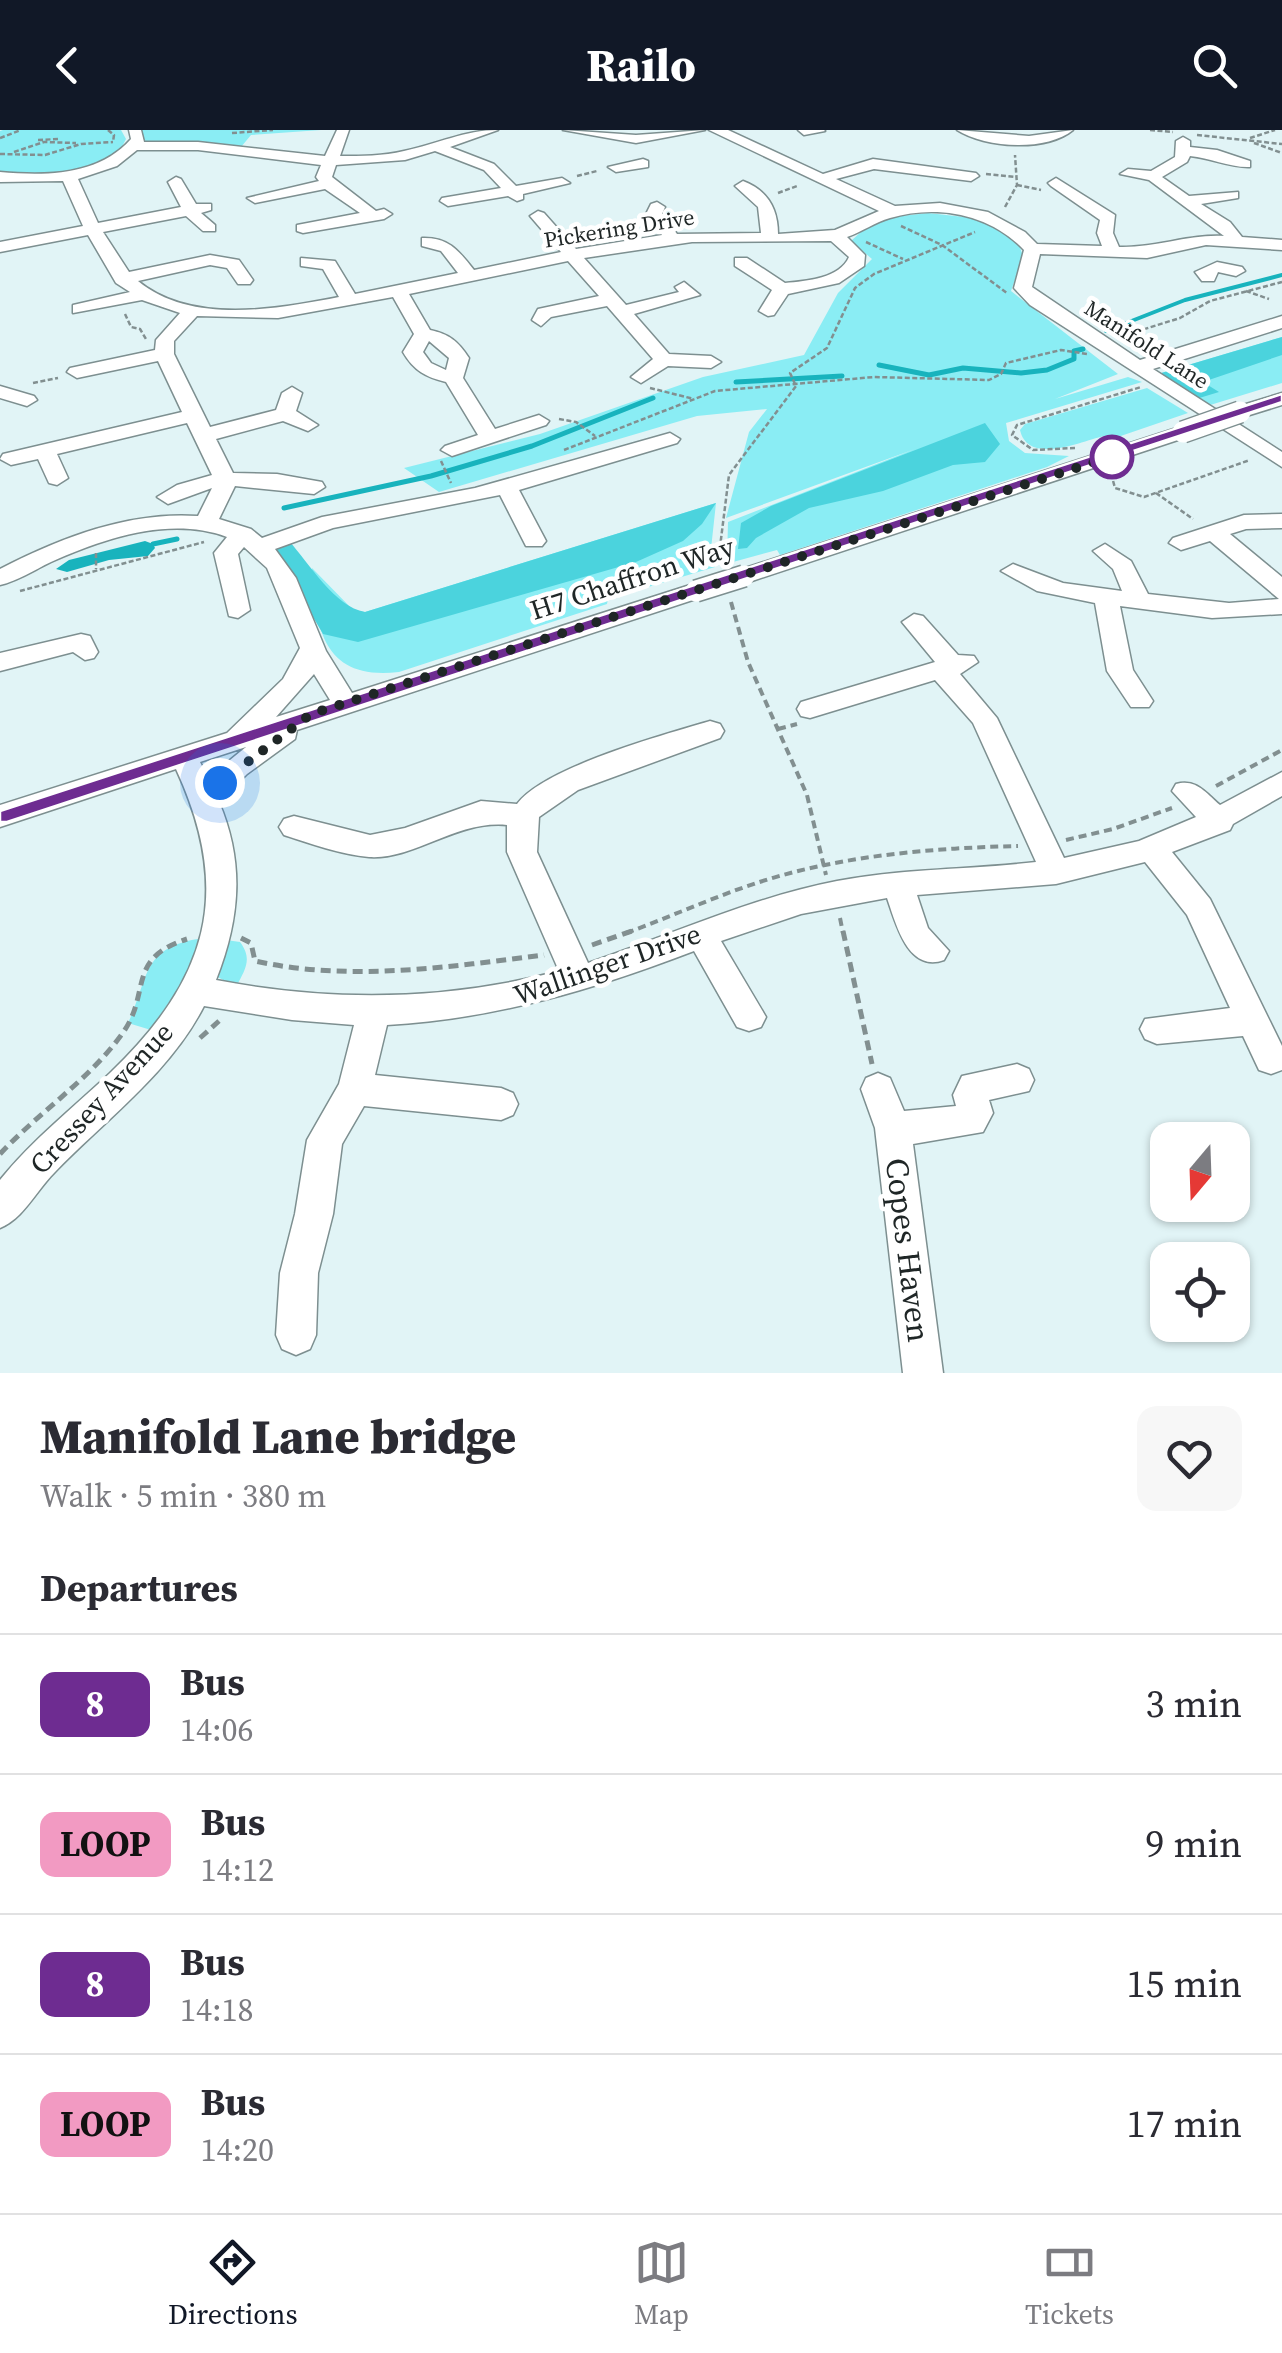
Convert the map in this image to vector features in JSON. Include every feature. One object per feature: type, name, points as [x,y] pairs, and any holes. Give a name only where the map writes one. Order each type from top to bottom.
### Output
[{"type":"street","points":[[1,181],[70,180],[119,171],[138,143],[236,148],[294,160],[331,162],[386,158],[490,130]]},
{"type":"street","points":[[570,130],[633,136],[698,130]]},
{"type":"street","points":[[716,130],[824,178],[886,214]]},
{"type":"street","points":[[964,130],[1014,140],[1040,139],[1066,130]]},
{"type":"street","points":[[804,131],[820,133]]},
{"type":"street","points":[[326,184],[324,177],[346,134]]},
{"type":"street","points":[[633,136],[620,166],[643,164]]},
{"type":"street","points":[[1128,174],[1154,176],[1178,164],[1183,146],[1244,164]]},
{"type":"street","points":[[437,147],[489,167],[500,174],[513,194]]},
{"type":"street","points":[[824,178],[873,164],[962,177]]},
{"type":"street","points":[[1154,176],[1158,183],[1224,225],[1236,241]]},
{"type":"street","name":"Pickering Drive","points":[[70,180],[122,278],[144,294],[192,310],[292,311],[673,239],[835,236],[886,214],[940,209],[995,220],[1020,232],[1032,249]]},
{"type":"street","points":[[176,182],[209,228]]},
{"type":"street","points":[[447,200],[513,194],[562,183]]},
{"type":"street","points":[[255,198],[326,184],[359,200],[378,215],[312,224]]},
{"type":"street","points":[[1052,184],[1109,218],[1105,233],[1113,252]]},
{"type":"street","points":[[744,186],[770,199],[770,238]]},
{"type":"street","points":[[1186,202],[1231,195]]},
{"type":"street","points":[[1094,206],[1120,203]]},
{"type":"street","points":[[658,207],[654,214],[673,239]]},
{"type":"street","points":[[2,249],[198,208]]},
{"type":"street","points":[[536,216],[664,360]]},
{"type":"street","points":[[753,265],[776,304],[851,270],[858,262],[857,255],[835,236]]},
{"type":"street","points":[[1032,249],[1147,253],[1206,240],[1282,245]]},
{"type":"street","points":[[428,242],[446,247],[470,278]]},
{"type":"street","points":[[1178,247],[1210,272],[1236,271]]},
{"type":"street","name":"Manifold Lane","points":[[1032,249],[1032,261],[1022,276],[1023,288],[1275,457]]},
{"type":"street","points":[[122,278],[210,260],[232,264],[234,277]]},
{"type":"street","points":[[307,262],[328,265],[350,300]]},
{"type":"street","points":[[540,320],[544,313],[690,295],[684,288]]},
{"type":"street","points":[[399,291],[423,334]]},
{"type":"street","points":[[79,309],[144,294]]},
{"type":"street","points":[[192,310],[165,340],[164,354],[226,481],[216,508],[233,534],[275,563],[312,650],[344,703]]},
{"type":"street","points":[[1138,367],[1282,322]]},
{"type":"street","points":[[423,334],[441,337],[453,346],[459,358],[453,378]]},
{"type":"street","points":[[423,334],[413,352],[416,360],[425,369],[453,378],[490,438]]},
{"type":"street","points":[[77,372],[164,354]]},
{"type":"street","points":[[641,377],[664,360],[711,362]]},
{"type":"street","name":"H7 Chaffron Way","points":[[0,816],[696,591],[734,570],[1111,457],[1282,398]]},
{"type":"street","points":[[206,435],[288,404],[308,425]]},
{"type":"street","points":[[12,459],[194,414]]},
{"type":"street","points":[[447,458],[539,421]]},
{"type":"street","points":[[8,585],[91,536],[150,524],[233,534],[295,529],[342,516],[446,502],[641,456],[670,439]]},
{"type":"street","points":[[44,451],[57,478]]},
{"type":"street","points":[[168,497],[185,487],[259,478],[314,486]]},
{"type":"street","points":[[505,486],[524,535]]},
{"type":"street","points":[[1181,543],[1244,522],[1282,521]]},
{"type":"street","points":[[1213,532],[1264,572],[1282,592]]},
{"type":"street","points":[[233,534],[226,553],[238,610]]},
{"type":"street","points":[[1105,550],[1123,566],[1138,600]]},
{"type":"street","points":[[1012,571],[1040,586],[1069,594],[1209,612],[1254,612],[1282,606]]},
{"type":"street","points":[[1106,598],[1120,671],[1142,689]]},
{"type":"street","points":[[914,622],[954,667],[984,718],[1050,858]]},
{"type":"street","points":[[0,662],[81,642],[84,652]]},
{"type":"street","points":[[232,741],[294,684],[307,669],[312,650]]},
{"type":"street","points":[[810,709],[842,691],[954,667]]},
{"type":"street","points":[[204,799],[237,767],[311,714]]},
{"type":"street","points":[[574,965],[522,852],[519,832],[524,816],[536,801],[562,785],[642,768],[710,730]]},
{"type":"street","name":"Cressey Avenue","points":[[4,1197],[159,1045],[195,990],[217,937],[222,892],[220,853],[204,799],[183,755]]},
{"type":"street","name":"Wallinger Drive","points":[[195,990],[306,1010],[373,1013],[496,1001],[574,965],[700,934],[769,910],[828,880],[896,882],[1050,858],[1152,849],[1220,822],[1282,782]]},
{"type":"street","points":[[1190,795],[1220,822]]},
{"type":"street","points":[[294,827],[370,846],[407,839],[481,812],[524,816]]},
{"type":"street","points":[[1152,849],[1199,908],[1272,1059]]},
{"type":"street","points":[[896,882],[915,935],[933,951]]},
{"type":"street","points":[[700,934],[750,1017]]},
{"type":"street","points":[[296,1336],[299,1273],[314,1214],[325,1140],[355,1089],[373,1013]]},
{"type":"street","points":[[1157,1028],[1251,1021]]},
{"type":"street","points":[[912,1128],[971,1120],[975,1113],[970,1095],[974,1087],[1016,1080]]},
{"type":"street","name":"Copes Haven","points":[[878,1088],[912,1128],[923,1373]]},
{"type":"street","points":[[355,1089],[501,1104]]},
{"type":"path","points":[[0,138],[22,130]]},
{"type":"path","points":[[46,130],[46,137]]},
{"type":"path","points":[[1150,130],[1282,144]]},
{"type":"path","points":[[1245,140],[1276,130]]},
{"type":"path","points":[[14,152],[46,137],[81,144]]},
{"type":"path","points":[[34,142],[59,139]]},
{"type":"path","points":[[734,570],[720,547],[730,475],[796,386],[790,372],[826,348],[834,322],[856,288],[902,259],[995,220],[1010,203],[1017,185],[1014,140]]},
{"type":"path","points":[[1245,140],[1282,153]]},
{"type":"path","points":[[0,154],[45,154],[81,144],[114,142]]},
{"type":"path","points":[[562,183],[561,179],[620,166]]},
{"type":"path","points":[[962,177],[1017,177]]},
{"type":"path","points":[[770,199],[807,182]]},
{"type":"path","points":[[1017,185],[1052,184]]},
{"type":"path","points":[[886,214],[942,245],[1013,297]]},
{"type":"path","points":[[1105,346],[1125,334],[1180,318],[1200,305],[1282,282]]},
{"type":"path","points":[[1245,291],[1269,300]]},
{"type":"path","points":[[118,300],[131,327],[140,329],[151,350],[164,354]]},
{"type":"path","points":[[1002,372],[1006,363],[1061,350],[1084,354]]},
{"type":"path","points":[[12,387],[77,372]]},
{"type":"path","points":[[641,377],[647,387],[694,399]]},
{"type":"path","points":[[1160,381],[1017,424],[1012,435],[1020,445],[1054,453],[1096,444],[1122,471],[1112,482],[1135,497],[1275,457]]},
{"type":"path","points":[[576,422],[596,437]]},
{"type":"path","points":[[447,458],[449,479]]},
{"type":"path","points":[[1156,492],[1213,532]]},
{"type":"path","points":[[8,585],[185,550],[233,534]]},
{"type":"path","points":[[96,553],[96,567]]},
{"type":"path","points":[[730,597],[748,662],[807,796],[878,1088]]},
{"type":"path","points":[[0,1154],[125,1032],[136,986],[156,952],[170,942],[244,938],[251,943],[255,961],[315,969],[574,965],[634,932],[772,878],[828,880],[962,848],[1050,858],[1148,818],[1282,750]]},
{"type":"shaded area","points":[[3,130],[121,130],[126,139],[117,152],[88,167],[51,173],[0,174]]},
{"type":"shaded area","points":[[138,130],[321,130],[251,135],[241,147],[152,144],[141,142]]},
{"type":"shaded area","points":[[928,213],[982,219],[1016,236],[1023,256],[1011,291],[1118,374],[1055,399],[1128,377],[1142,382],[1006,423],[1009,441],[1025,453],[1069,456],[1047,467],[780,555],[777,550],[733,562],[727,560],[728,522],[915,449],[726,518],[749,432],[767,409],[697,416],[439,492],[404,468],[540,434],[703,377],[804,355],[838,293],[872,259],[851,241],[875,219]]},
{"type":"shaded area","points":[[1282,337],[1282,383],[1207,406],[1158,374]]},
{"type":"shaded area","points":[[1282,337],[1282,355],[1203,382],[1219,392],[1196,399],[1158,374]]},
{"type":"shaded area","points":[[1147,388],[1188,413],[1109,440],[1104,436],[1057,448],[1033,447],[1020,430],[1025,424]]},
{"type":"shaded area","points":[[985,423],[1000,444],[985,462],[953,465],[883,491],[809,508],[756,538],[747,548],[738,549],[741,523],[771,506]]},
{"type":"shaded area","points":[[716,503],[711,549],[715,567],[608,599],[607,604],[399,672],[374,673],[354,668],[339,659],[321,630],[312,568],[353,610],[365,612]]},
{"type":"shaded area","points":[[716,503],[702,524],[683,541],[636,562],[358,642],[323,634],[274,551],[289,541],[333,593],[365,612]]},
{"type":"shaded area","points":[[145,541],[155,548],[148,556],[109,560],[67,572],[56,569],[69,560]]},
{"type":"shaded area","points":[[198,939],[192,967],[151,1030],[128,1023],[156,958],[179,943]]},
{"type":"shaded area","points":[[226,940],[240,942],[246,954],[245,970],[236,987],[216,976]]},
{"type":"waterway","points":[[1106,331],[1185,300],[1282,275]]},
{"type":"waterway","points":[[879,365],[929,375],[963,368],[1021,373],[1047,370],[1074,359],[1074,351],[1083,349]]},
{"type":"waterway","points":[[736,382],[842,376]]},
{"type":"waterway","points":[[284,508],[431,476],[532,446],[653,398]]},
{"type":"waterway","points":[[153,544],[177,539]]},
{"type":"bus line","name":"8","points":[[0,816],[1282,399]]},
{"type":"route","points":[[220,783],[311,714],[1120,454],[1112,457]]}]
